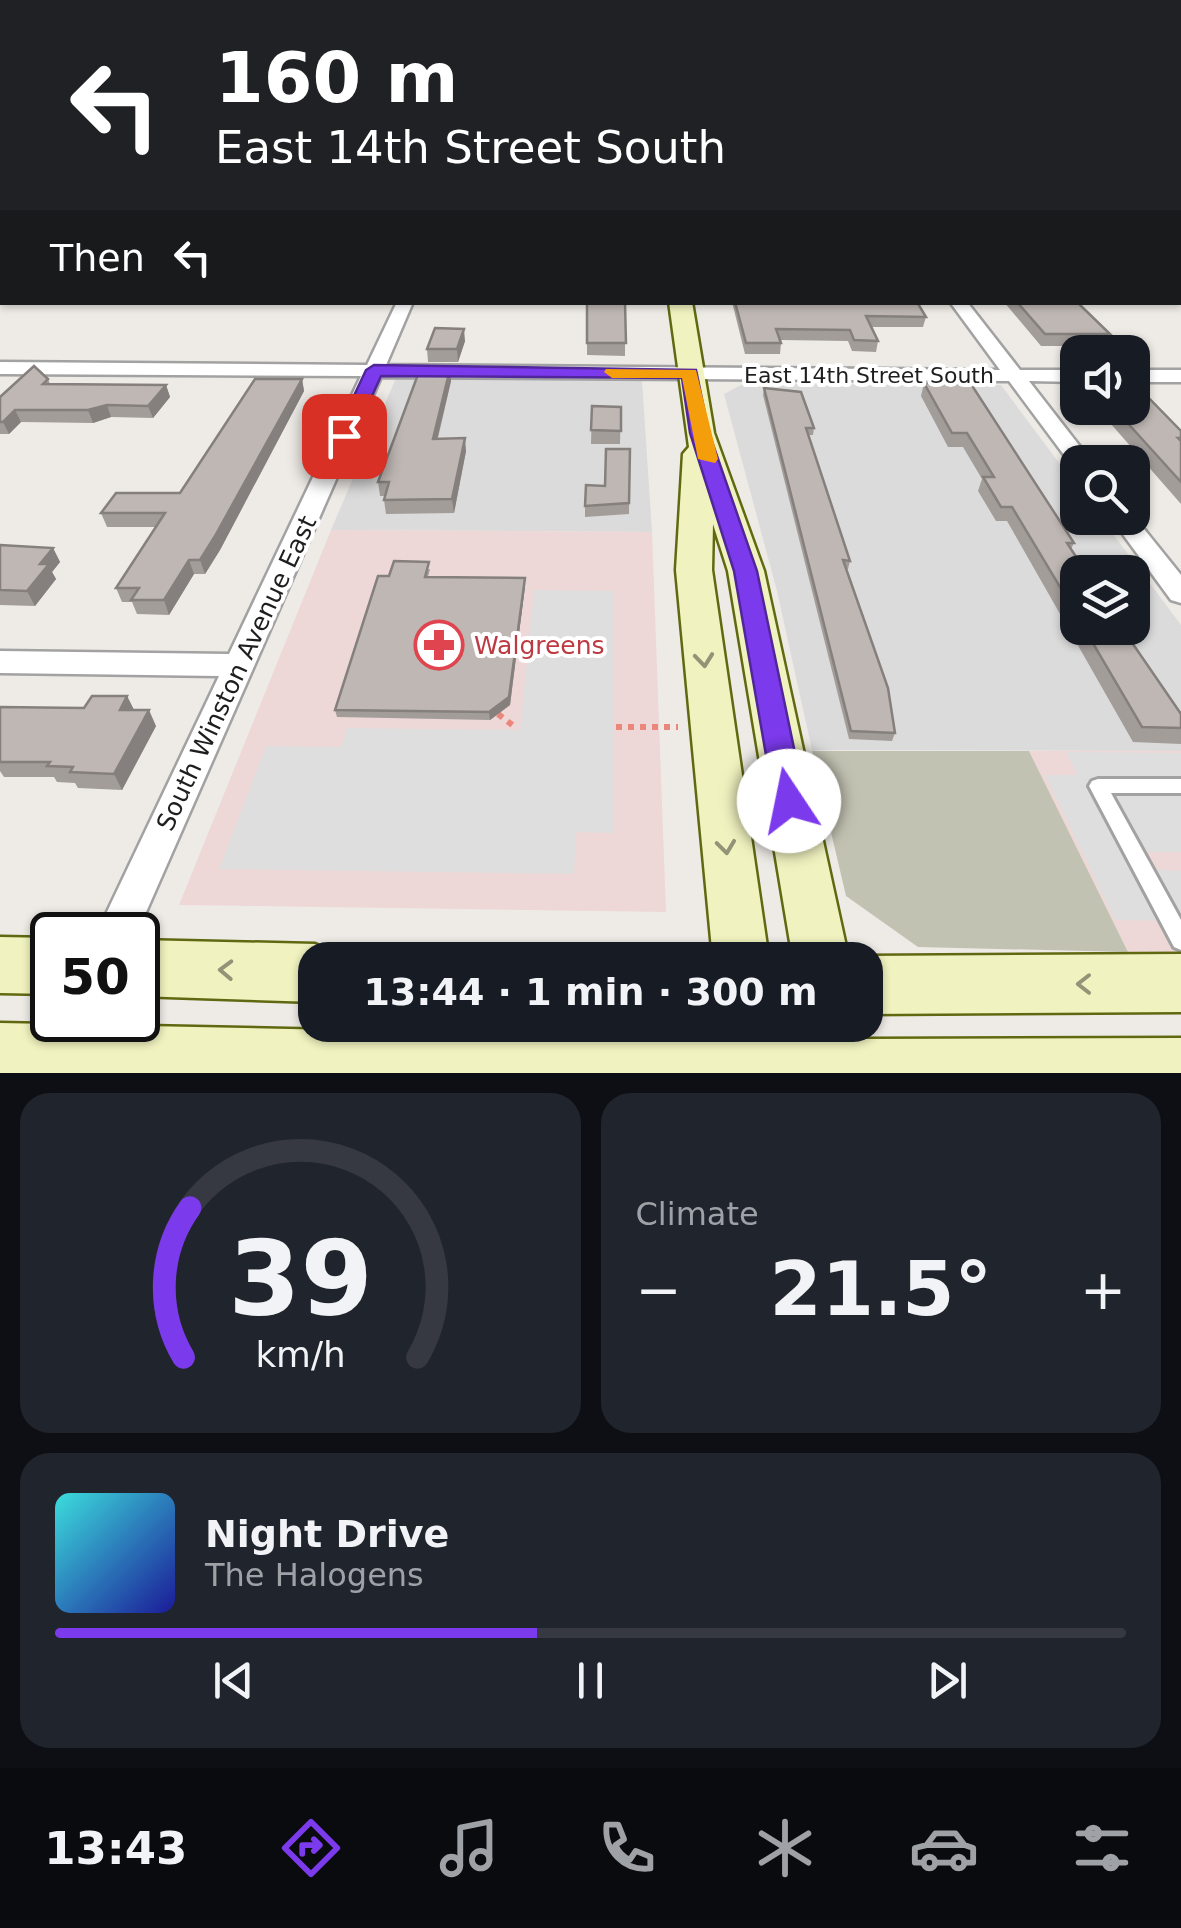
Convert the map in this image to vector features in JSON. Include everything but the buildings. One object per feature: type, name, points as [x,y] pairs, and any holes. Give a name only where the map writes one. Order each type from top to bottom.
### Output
[{"type":"main road","points":[[680,305],[699,433],[746,571],[818,942]]},
{"type":"main road","points":[[699,433],[694,570],[738,942]]},
{"type":"main road","points":[[694,570],[746,571]]},
{"type":"main road","points":[[0,966],[30,966]]},
{"type":"main road","points":[[160,968],[298,972]]},
{"type":"main road","points":[[883,985],[1181,984]]},
{"type":"main road","points":[[160,1040],[838,1056],[1119,1071],[1181,1069]]},
{"type":"main road","points":[[0,1054],[49,1042]]},
{"type":"street","name":"South Winston Avenue East","points":[[127,912],[404,305]]},
{"type":"street","points":[[960,305],[1068,445]]},
{"type":"street","name":"East 14th Street South","points":[[0,368],[1060,376]]},
{"type":"street","points":[[1150,376],[1181,376]]},
{"type":"street","points":[[1136,535],[1181,594]]},
{"type":"street","points":[[0,662],[239,666]]},
{"type":"lane","points":[[1181,786],[1098,786],[1181,940]]},
{"type":"path","points":[[498,714],[514,726]]},
{"type":"path","points":[[616,727],[690,727]]},
{"type":"shaded area","points":[[396,378],[642,380],[652,532],[331,530]]},
{"type":"shaded area","points":[[743,384],[1001,385],[1060,464],[1060,535],[1114,535],[1129,555],[1060,555],[1060,645],[1150,645],[1150,584],[1181,625],[1181,751],[812,750],[777,591],[724,394]]},
{"type":"shaded area","points":[[331,530],[652,532],[666,912],[179,905]]},
{"type":"shaded area","points":[[534,590],[613,591],[614,833],[576,832],[574,874],[219,869],[266,746],[341,747],[347,728],[520,730]]},
{"type":"shaded area","points":[[812,751],[1029,751],[1128,952],[918,947],[846,896]]},
{"type":"shaded area","points":[[1029,751],[1181,751],[1181,952],[1128,952]]},
{"type":"shaded area","points":[[1066,752],[1181,753],[1181,852],[1142,852],[1150,869],[1181,871],[1181,921],[1115,920],[1045,775],[1077,775]]},
{"type":"slow traffic","points":[[612,372],[690,373],[699,433],[708,459]]},
{"type":"place","name":"Walgreens","points":[[439,645]]},
{"type":"route","points":[[344,436],[374,370],[690,373],[699,433],[746,571],[789,801]]}]
